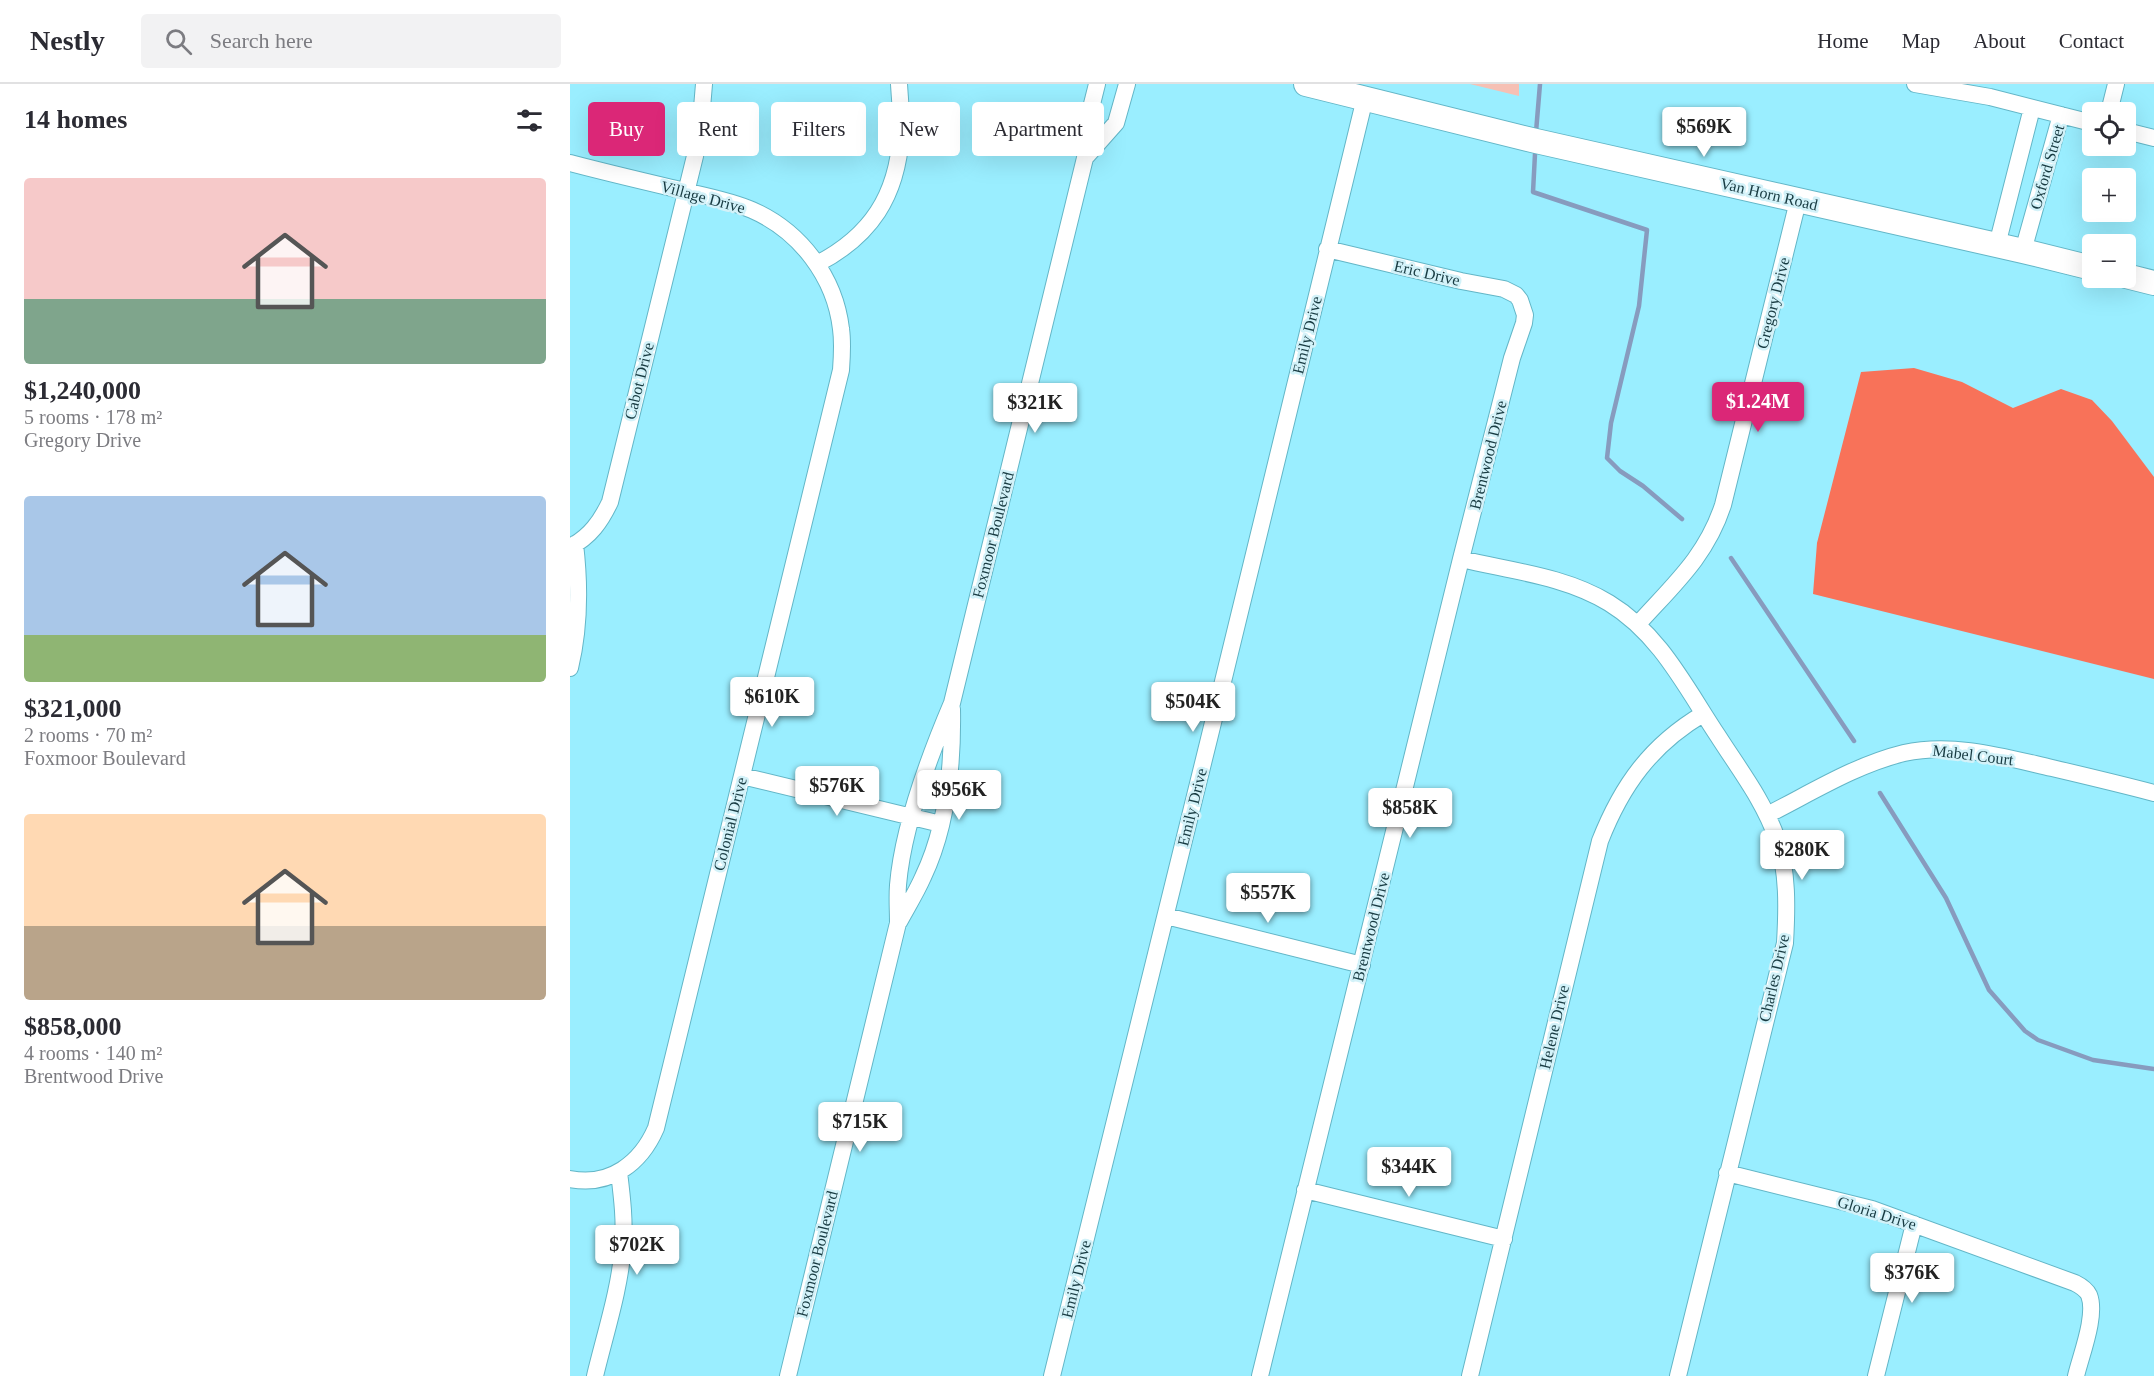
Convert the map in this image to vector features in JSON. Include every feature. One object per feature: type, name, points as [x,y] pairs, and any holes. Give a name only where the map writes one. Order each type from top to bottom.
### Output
[{"type":"main road","name":"Van Horn Road","points":[[1306,84],[1536,141],[2082,266]]},
{"type":"main road","points":[[2136,279],[2154,284]]},
{"type":"street","name":"Cabot Drive","points":[[570,668],[579,605],[573,545],[596,527],[610,502],[700,132],[704,84]]},
{"type":"street","points":[[817,264],[833,255],[864,231],[877,215],[886,198],[895,177],[901,134],[899,84]]},
{"type":"street","name":"Foxmoor Boulevard","points":[[788,1376],[898,923],[900,868],[911,817],[952,703],[1085,158],[1089,116],[1097,84]]},
{"type":"street","name":"Foxmoor Boulevard","points":[[1085,158],[1116,123],[1127,84]]},
{"type":"street","points":[[1915,84],[1944,86],[2061,115]]},
{"type":"street","points":[[2112,102],[2116,84]]},
{"type":"street","name":"Emily Drive","points":[[1052,1376],[1365,98]]},
{"type":"street","name":"Oxford Street","points":[[1997,245],[2032,108]]},
{"type":"street","name":"Oxford Street","points":[[2024,251],[2061,115],[2082,120]]},
{"type":"street","points":[[2136,134],[2154,138]]},
{"type":"street","name":"Village Drive","points":[[570,163],[738,204],[766,217],[795,238],[817,264]]},
{"type":"street","name":"Gregory Drive","points":[[1638,624],[1695,561],[1717,524],[1798,201]]},
{"type":"street","name":"Eric Drive","points":[[1327,249],[1504,289],[1516,295],[1522,304]]},
{"type":"street","name":"Colonial Drive","points":[[619,1172],[642,1154],[656,1128],[841,370],[843,345],[839,315],[829,286],[817,264]]},
{"type":"street","name":"Brentwood Drive","points":[[1260,1376],[1461,559],[1512,358],[1524,323],[1525,315],[1522,304]]},
{"type":"street","name":"Charles Drive","points":[[1461,559],[1555,580],[1577,588],[1609,603],[1638,624],[1668,659],[1753,790],[1767,814],[1777,839],[1783,863],[1787,908],[1785,943],[1678,1376]]},
{"type":"street","name":"Foxmoor Boulevard","points":[[898,923],[924,876],[941,824],[953,748],[952,703]]},
{"type":"street","name":"Helene Drive","points":[[1470,1376],[1600,841],[1621,794],[1640,766],[1654,750],[1703,714]]},
{"type":"street","name":"Mabel Court","points":[[1767,814],[1866,765],[1905,753],[1946,749],[2008,758],[2154,793]]},
{"type":"street","points":[[742,776],[941,824]]},
{"type":"street","points":[[1166,916],[1362,965]]},
{"type":"street","points":[[570,1179],[597,1180],[619,1172],[623,1200],[623,1248],[620,1275],[595,1376]]},
{"type":"street","name":"Gloria Drive","points":[[1727,1173],[1872,1209],[2084,1288],[2088,1294],[2091,1318],[2076,1376]]},
{"type":"street","points":[[1305,1190],[1504,1239]]},
{"type":"street","points":[[1876,1376],[1914,1224]]},
{"type":"shaded area","points":[[1470,84],[1519,84],[1519,96]]},
{"type":"shaded area","points":[[1914,368],[1962,382],[2013,408],[2061,389],[2092,400],[2112,421],[2154,477],[2154,679],[1813,594],[1817,543],[1861,372]]},
{"type":"waterway","points":[[1536,132],[1540,84]]},
{"type":"waterway","points":[[1535,154],[1533,192],[1647,230],[1639,306],[1611,423],[1607,458],[1620,471],[1643,486],[1682,519]]},
{"type":"waterway","points":[[1731,558],[1854,741]]},
{"type":"waterway","points":[[1880,793],[1946,898],[1989,990],[2025,1031],[2038,1040],[2093,1060],[2154,1069]]}]
